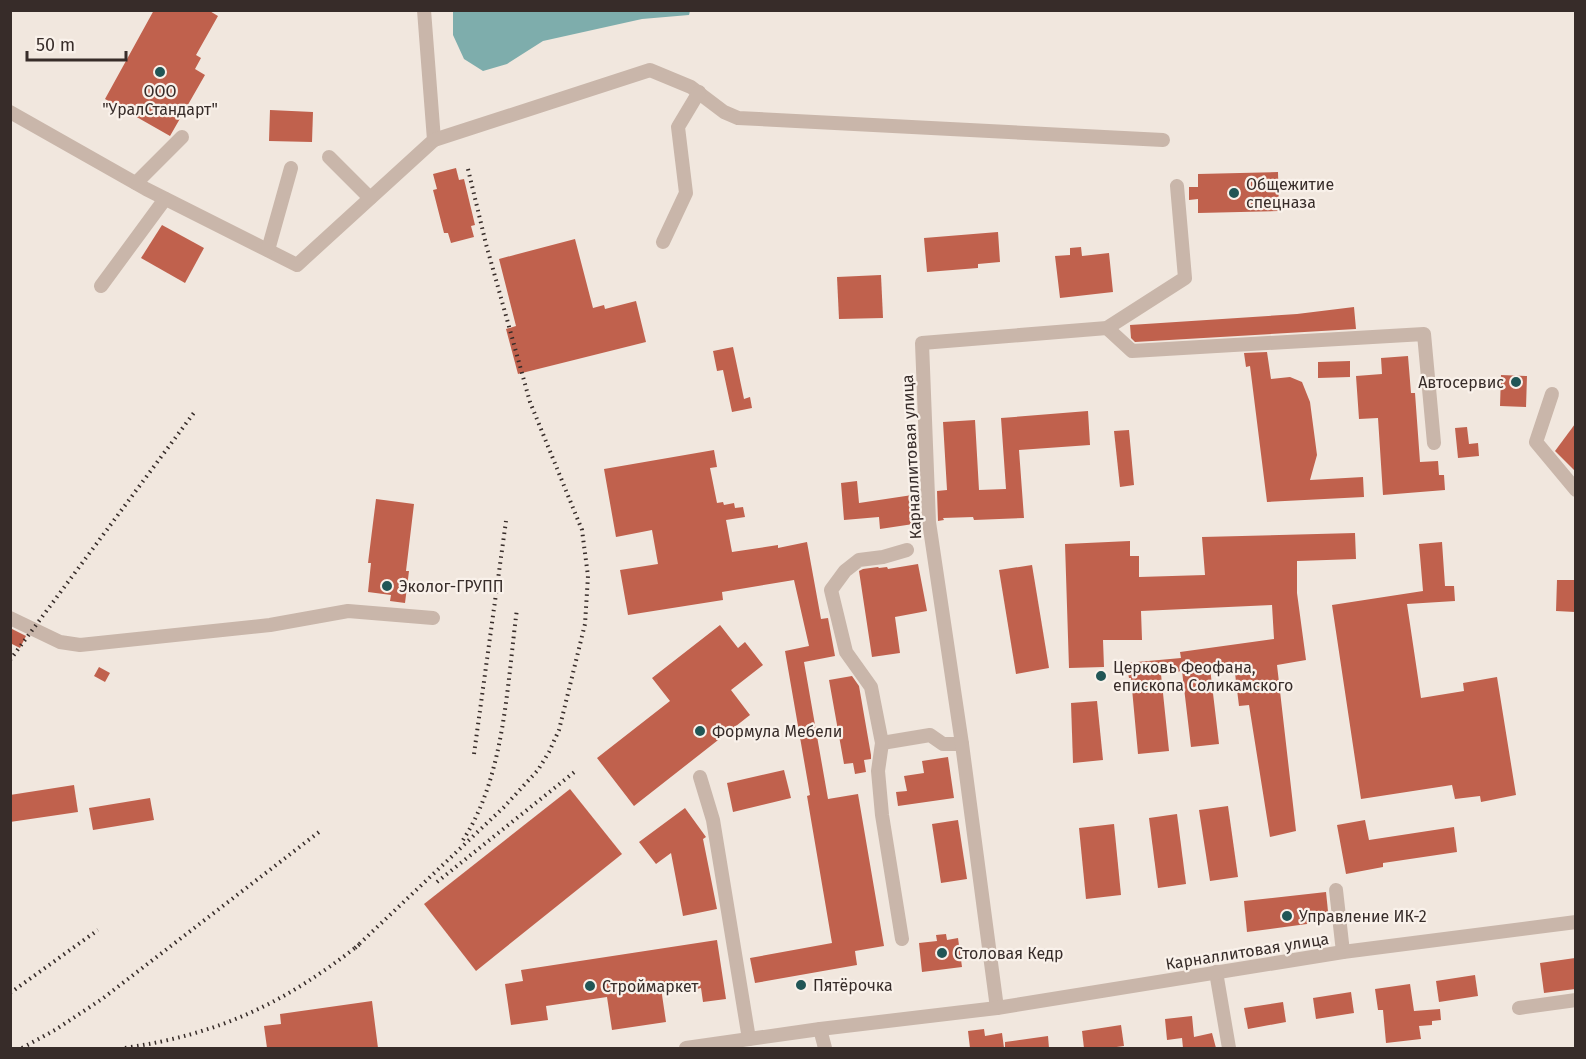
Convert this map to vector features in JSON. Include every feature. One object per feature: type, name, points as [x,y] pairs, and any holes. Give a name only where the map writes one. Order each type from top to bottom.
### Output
[{"type":"street","points":[[424,10],[434,140]]},
{"type":"street","points":[[10,112],[165,199],[297,265],[434,140],[650,70],[691,87],[724,112],[738,118],[1163,140]]},
{"type":"street","points":[[663,242],[686,193],[678,127],[699,92]]},
{"type":"street","points":[[136,183],[182,137]]},
{"type":"street","points":[[330,157],[370,198]]},
{"type":"street","points":[[268,250],[291,168]]},
{"type":"street","name":"Карналлитовая улица","points":[[996,1008],[962,744],[929,522],[922,343],[1107,328],[1185,278],[1177,186]]},
{"type":"street","points":[[101,286],[165,199]]},
{"type":"street","points":[[1107,328],[1132,351],[1424,334],[1434,443]]},
{"type":"street","points":[[1552,394],[1536,442],[1575,490]]},
{"type":"street","points":[[902,939],[882,815],[878,771],[882,743],[871,687],[846,652],[831,590],[845,571],[859,560],[907,550]]},
{"type":"street","points":[[10,618],[60,642],[80,645],[270,626],[348,611],[434,618]]},
{"type":"street","points":[[882,743],[930,735],[943,744],[962,744]]},
{"type":"street","points":[[700,777],[713,820],[749,1039]]},
{"type":"street","points":[[1336,890],[1343,952]]},
{"type":"street","name":"Карналлитовая улица","points":[[686,1048],[996,1008],[1343,952],[1575,922]]},
{"type":"street","points":[[1216,972],[1229,1048]]},
{"type":"street","points":[[1519,1008],[1575,1000]]},
{"type":"street","points":[[820,1029],[825,1048]]},
{"type":"water","points":[[453,10],[690,11],[689,15],[642,19],[543,41],[507,64],[483,71],[464,59],[453,35]]},
{"type":"building","name":"ООО \"УралСтандарт\"","points":[[154,10],[208,10],[218,16],[196,55],[201,58],[195,69],[205,75],[170,136],[105,99]]},
{"type":"building","points":[[270,110],[313,112],[312,142],[269,141]]},
{"type":"building","points":[[456,168],[459,180],[464,179],[475,225],[471,226],[474,237],[451,243],[448,233],[444,233],[433,190],[437,189],[433,174]]},
{"type":"building","name":"Общежитие спецназа","points":[[1278,172],[1279,211],[1198,213],[1198,199],[1189,200],[1189,187],[1198,187],[1198,174]]},
{"type":"building","points":[[162,225],[204,248],[185,283],[141,258]]},
{"type":"building","points":[[998,232],[1000,262],[978,264],[978,268],[927,272],[924,238]]},
{"type":"building","points":[[575,239],[593,308],[604,305],[605,309],[636,301],[646,342],[518,374],[506,329],[516,326],[499,259]]},
{"type":"building","points":[[1081,247],[1082,256],[1109,253],[1113,292],[1060,298],[1055,256],[1070,255],[1070,248]]},
{"type":"building","points":[[881,275],[883,318],[839,319],[837,277]]},
{"type":"building","points":[[1354,307],[1356,329],[1135,342],[1131,338],[1130,325],[1297,314]]},
{"type":"building","points":[[733,347],[744,399],[750,397],[752,408],[732,412],[723,370],[717,371],[713,351]]},
{"type":"building","points":[[1267,352],[1271,379],[1290,377],[1302,382],[1310,402],[1317,455],[1310,480],[1363,477],[1364,497],[1267,502],[1250,366],[1246,367],[1244,353]]},
{"type":"building","points":[[1408,356],[1411,393],[1415,393],[1420,462],[1438,461],[1439,475],[1444,475],[1445,490],[1383,495],[1378,418],[1359,419],[1356,376],[1382,374],[1381,358]]},
{"type":"building","points":[[1350,361],[1350,377],[1318,378],[1318,362]]},
{"type":"building","points":[[1501,375],[1527,376],[1526,407],[1500,406]]},
{"type":"building","points":[[1088,411],[1090,445],[1019,450],[1024,518],[974,520],[973,517],[943,518],[944,520],[938,521],[937,491],[947,490],[943,422],[975,420],[979,490],[1006,489],[1001,418]]},
{"type":"building","points":[[1575,424],[1575,471],[1555,451]]},
{"type":"building","points":[[1467,427],[1469,444],[1478,443],[1479,456],[1458,458],[1455,428]]},
{"type":"building","points":[[1129,430],[1134,485],[1120,487],[1114,431]]},
{"type":"building","points":[[714,450],[717,467],[710,468],[717,503],[723,502],[724,505],[734,503],[735,508],[743,507],[745,517],[726,520],[732,552],[778,545],[778,548],[807,542],[821,619],[828,618],[835,656],[804,662],[828,799],[858,794],[884,946],[855,951],[857,965],[755,983],[750,958],[832,943],[785,651],[809,646],[794,580],[722,592],[723,600],[628,615],[620,570],[658,564],[652,530],[616,537],[604,469]]},
{"type":"building","points":[[857,481],[859,503],[919,494],[920,523],[880,529],[879,517],[844,520],[841,483]]},
{"type":"building","points":[[376,499],[414,504],[406,571],[409,571],[405,603],[390,601],[391,595],[368,592],[371,563],[368,563]]},
{"type":"building","points":[[1355,533],[1356,559],[1297,561],[1297,593],[1306,660],[1277,665],[1296,831],[1270,837],[1249,705],[1239,706],[1234,665],[1210,668],[1219,744],[1191,747],[1182,671],[1161,674],[1169,751],[1138,754],[1131,678],[1129,678],[1126,663],[1181,658],[1180,652],[1274,639],[1272,605],[1141,611],[1142,640],[1103,640],[1104,667],[1069,668],[1065,544],[1130,541],[1130,556],[1139,556],[1139,577],[1205,575],[1202,537]]},
{"type":"building","points":[[1442,542],[1445,586],[1454,586],[1455,601],[1407,604],[1421,698],[1464,691],[1463,683],[1497,677],[1516,795],[1481,802],[1480,796],[1455,799],[1452,785],[1361,799],[1332,605],[1423,591],[1419,544]]},
{"type":"building","points":[[918,564],[927,611],[895,617],[900,653],[872,657],[859,571]]},
{"type":"building","points":[[1032,565],[1049,668],[1016,674],[999,570]]},
{"type":"building","points":[[1557,580],[1575,580],[1575,612],[1556,611]]},
{"type":"building","points":[[720,625],[738,648],[745,642],[763,665],[731,690],[750,715],[634,806],[597,758],[670,701],[652,678]]},
{"type":"building","points":[[10,628],[26,636],[20,648],[10,643]]},
{"type":"building","points":[[99,667],[110,673],[105,682],[94,676]]},
{"type":"building","points":[[852,676],[859,686],[871,755],[871,759],[864,760],[866,772],[855,774],[853,763],[844,764],[829,680]]},
{"type":"building","points":[[1097,701],[1103,760],[1073,763],[1071,703]]},
{"type":"building","points":[[948,757],[954,798],[898,806],[896,792],[907,791],[904,776],[924,773],[922,761]]},
{"type":"building","points":[[784,770],[791,798],[733,812],[727,783]]},
{"type":"building","points":[[74,785],[78,812],[10,822],[10,795]]},
{"type":"building","points":[[570,789],[622,854],[476,971],[424,904]]},
{"type":"building","points":[[150,798],[154,820],[93,830],[89,808]]},
{"type":"building","points":[[1228,806],[1238,877],[1210,881],[1199,810]]},
{"type":"building","points":[[685,808],[706,837],[703,839],[717,909],[683,916],[671,853],[656,864],[639,842]]},
{"type":"building","points":[[1177,814],[1186,884],[1158,888],[1149,818]]},
{"type":"building","points":[[958,820],[967,879],[941,883],[932,824]]},
{"type":"building","points":[[1365,820],[1369,840],[1454,827],[1457,852],[1383,863],[1383,867],[1346,874],[1337,825]]},
{"type":"building","points":[[1114,824],[1121,895],[1086,899],[1079,828]]},
{"type":"building","name":"Управление ИК-2","points":[[1326,892],[1329,921],[1247,932],[1244,901]]},
{"type":"building","points":[[946,934],[947,940],[958,938],[962,967],[922,972],[919,943],[937,941],[936,935]]},
{"type":"building","name":"Строймаркет","points":[[717,940],[726,999],[703,1002],[701,988],[697,989],[696,983],[661,988],[666,1022],[612,1030],[607,997],[546,1006],[548,1020],[511,1025],[505,984],[523,981],[521,970]]},
{"type":"building","points":[[1575,958],[1575,989],[1544,993],[1540,963]]},
{"type":"building","points":[[1475,975],[1478,996],[1439,1002],[1436,981]]},
{"type":"building","points":[[1410,984],[1414,1011],[1440,1009],[1441,1020],[1432,1021],[1432,1025],[1419,1026],[1421,1039],[1386,1043],[1383,1010],[1378,1010],[1375,989]]},
{"type":"building","points":[[1351,992],[1354,1013],[1316,1019],[1313,998]]},
{"type":"building","points":[[372,1001],[378,1048],[267,1048],[264,1026],[281,1024],[280,1014]]},
{"type":"building","points":[[1283,1002],[1286,1022],[1248,1029],[1244,1008]]},
{"type":"building","points":[[1192,1016],[1194,1037],[1212,1033],[1216,1048],[1183,1048],[1182,1038],[1167,1040],[1165,1019]]},
{"type":"building","points":[[1121,1025],[1124,1046],[1084,1048],[1082,1031]]},
{"type":"building","points":[[984,1029],[985,1036],[1002,1033],[1004,1048],[970,1048],[968,1031]]},
{"type":"building","points":[[1048,1036],[1049,1048],[1005,1048],[1005,1042]]},
{"type":"railway","points":[[355,948],[504,807],[538,770],[559,730],[585,624],[588,576],[582,530],[530,402],[486,244],[467,165]]},
{"type":"railway","points":[[10,660],[196,410]]},
{"type":"railway","points":[[474,754],[506,521]]},
{"type":"railway","points":[[463,840],[477,815],[496,759],[507,698],[517,609]]},
{"type":"railway","points":[[437,882],[577,770]]},
{"type":"railway","points":[[22,1048],[55,1030],[102,999],[319,832]]},
{"type":"railway","points":[[10,993],[98,930]]},
{"type":"railway","points":[[125,1048],[191,1034],[250,1013],[305,983],[360,944]]},
{"type":"place","name":"ООО \"УралСтандарт\"","points":[[160,72]]},
{"type":"place","name":"Общежитие спецназа","points":[[1234,193]]},
{"type":"place","name":"Автосервис","points":[[1516,382]]},
{"type":"place","name":"Эколог-ГРУПП","points":[[387,586]]},
{"type":"place","name":"Церковь Феофана, епископа Соликамского","points":[[1101,676]]},
{"type":"place","name":"Формула Мебели","points":[[700,731]]},
{"type":"place","name":"Управление ИК-2","points":[[1287,916]]},
{"type":"place","name":"Столовая Кедр","points":[[942,953]]},
{"type":"place","name":"Пятёрочка","points":[[801,985]]},
{"type":"place","name":"Строймаркет","points":[[590,986]]}]
